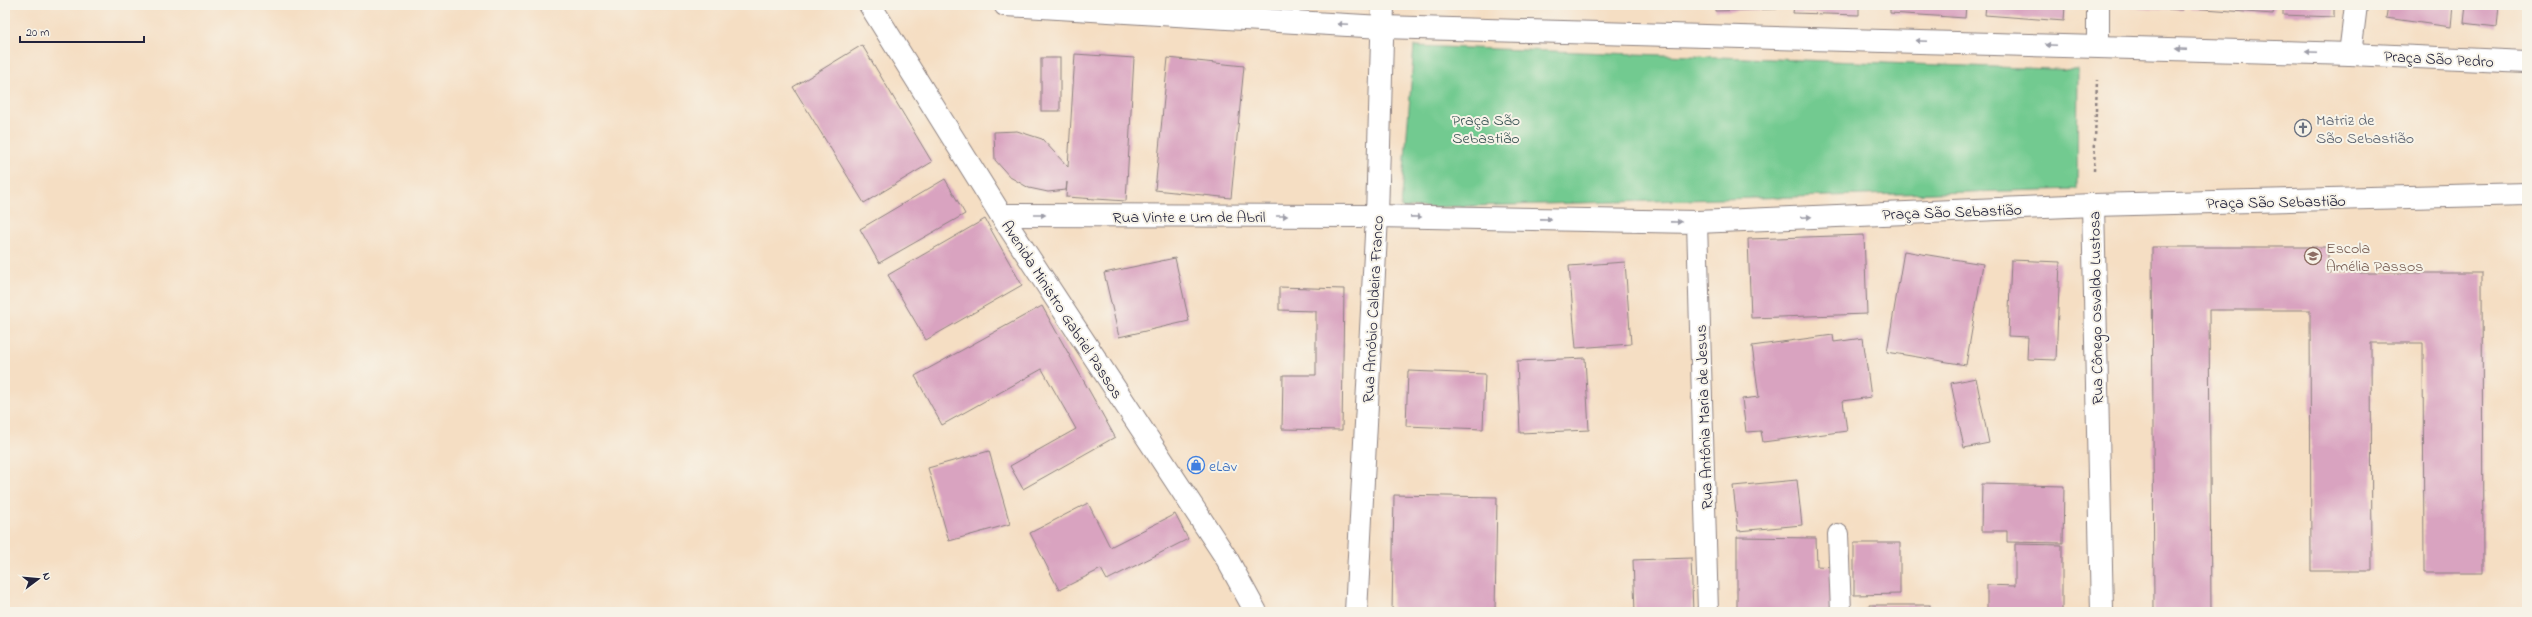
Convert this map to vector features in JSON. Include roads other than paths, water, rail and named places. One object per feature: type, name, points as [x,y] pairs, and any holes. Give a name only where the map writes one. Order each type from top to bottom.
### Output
[{"type":"street","name":"Avenida Ministro Gabriel Passos","points":[[870,5],[1001,215],[1227,559],[1256,612]]},
{"type":"street","points":[[1005,5],[1382,26],[2350,54],[2356,5]]},
{"type":"street","name":"Rua Arnóbio Caldeira Franco","points":[[1356,612],[1377,216],[1382,26],[1384,5]]},
{"type":"street","points":[[2098,5],[2098,46]]},
{"type":"street","name":"Praça São Pedro","points":[[2350,54],[2527,62]]},
{"type":"street","name":"Praça São Sebastião","points":[[1377,216],[1697,222],[2093,206],[2527,194]]},
{"type":"street","name":"Rua Cônego Osvaldo Lustosa","points":[[2093,206],[2102,612]]},
{"type":"street","name":"Rua Vinte e Um de Abril","points":[[1001,215],[1377,216]]},
{"type":"lane","name":"Rua Antônia Maria de Jesus","points":[[1697,222],[1708,612]]},
{"type":"lane","points":[[1838,534],[1841,612]]},
{"type":"place","name":"Matriz de São Sebastião","points":[[2303,128]]},
{"type":"place","name":"Escola Amélia Passos","points":[[2313,256]]},
{"type":"place","name":"eLav","points":[[1196,465]]}]
